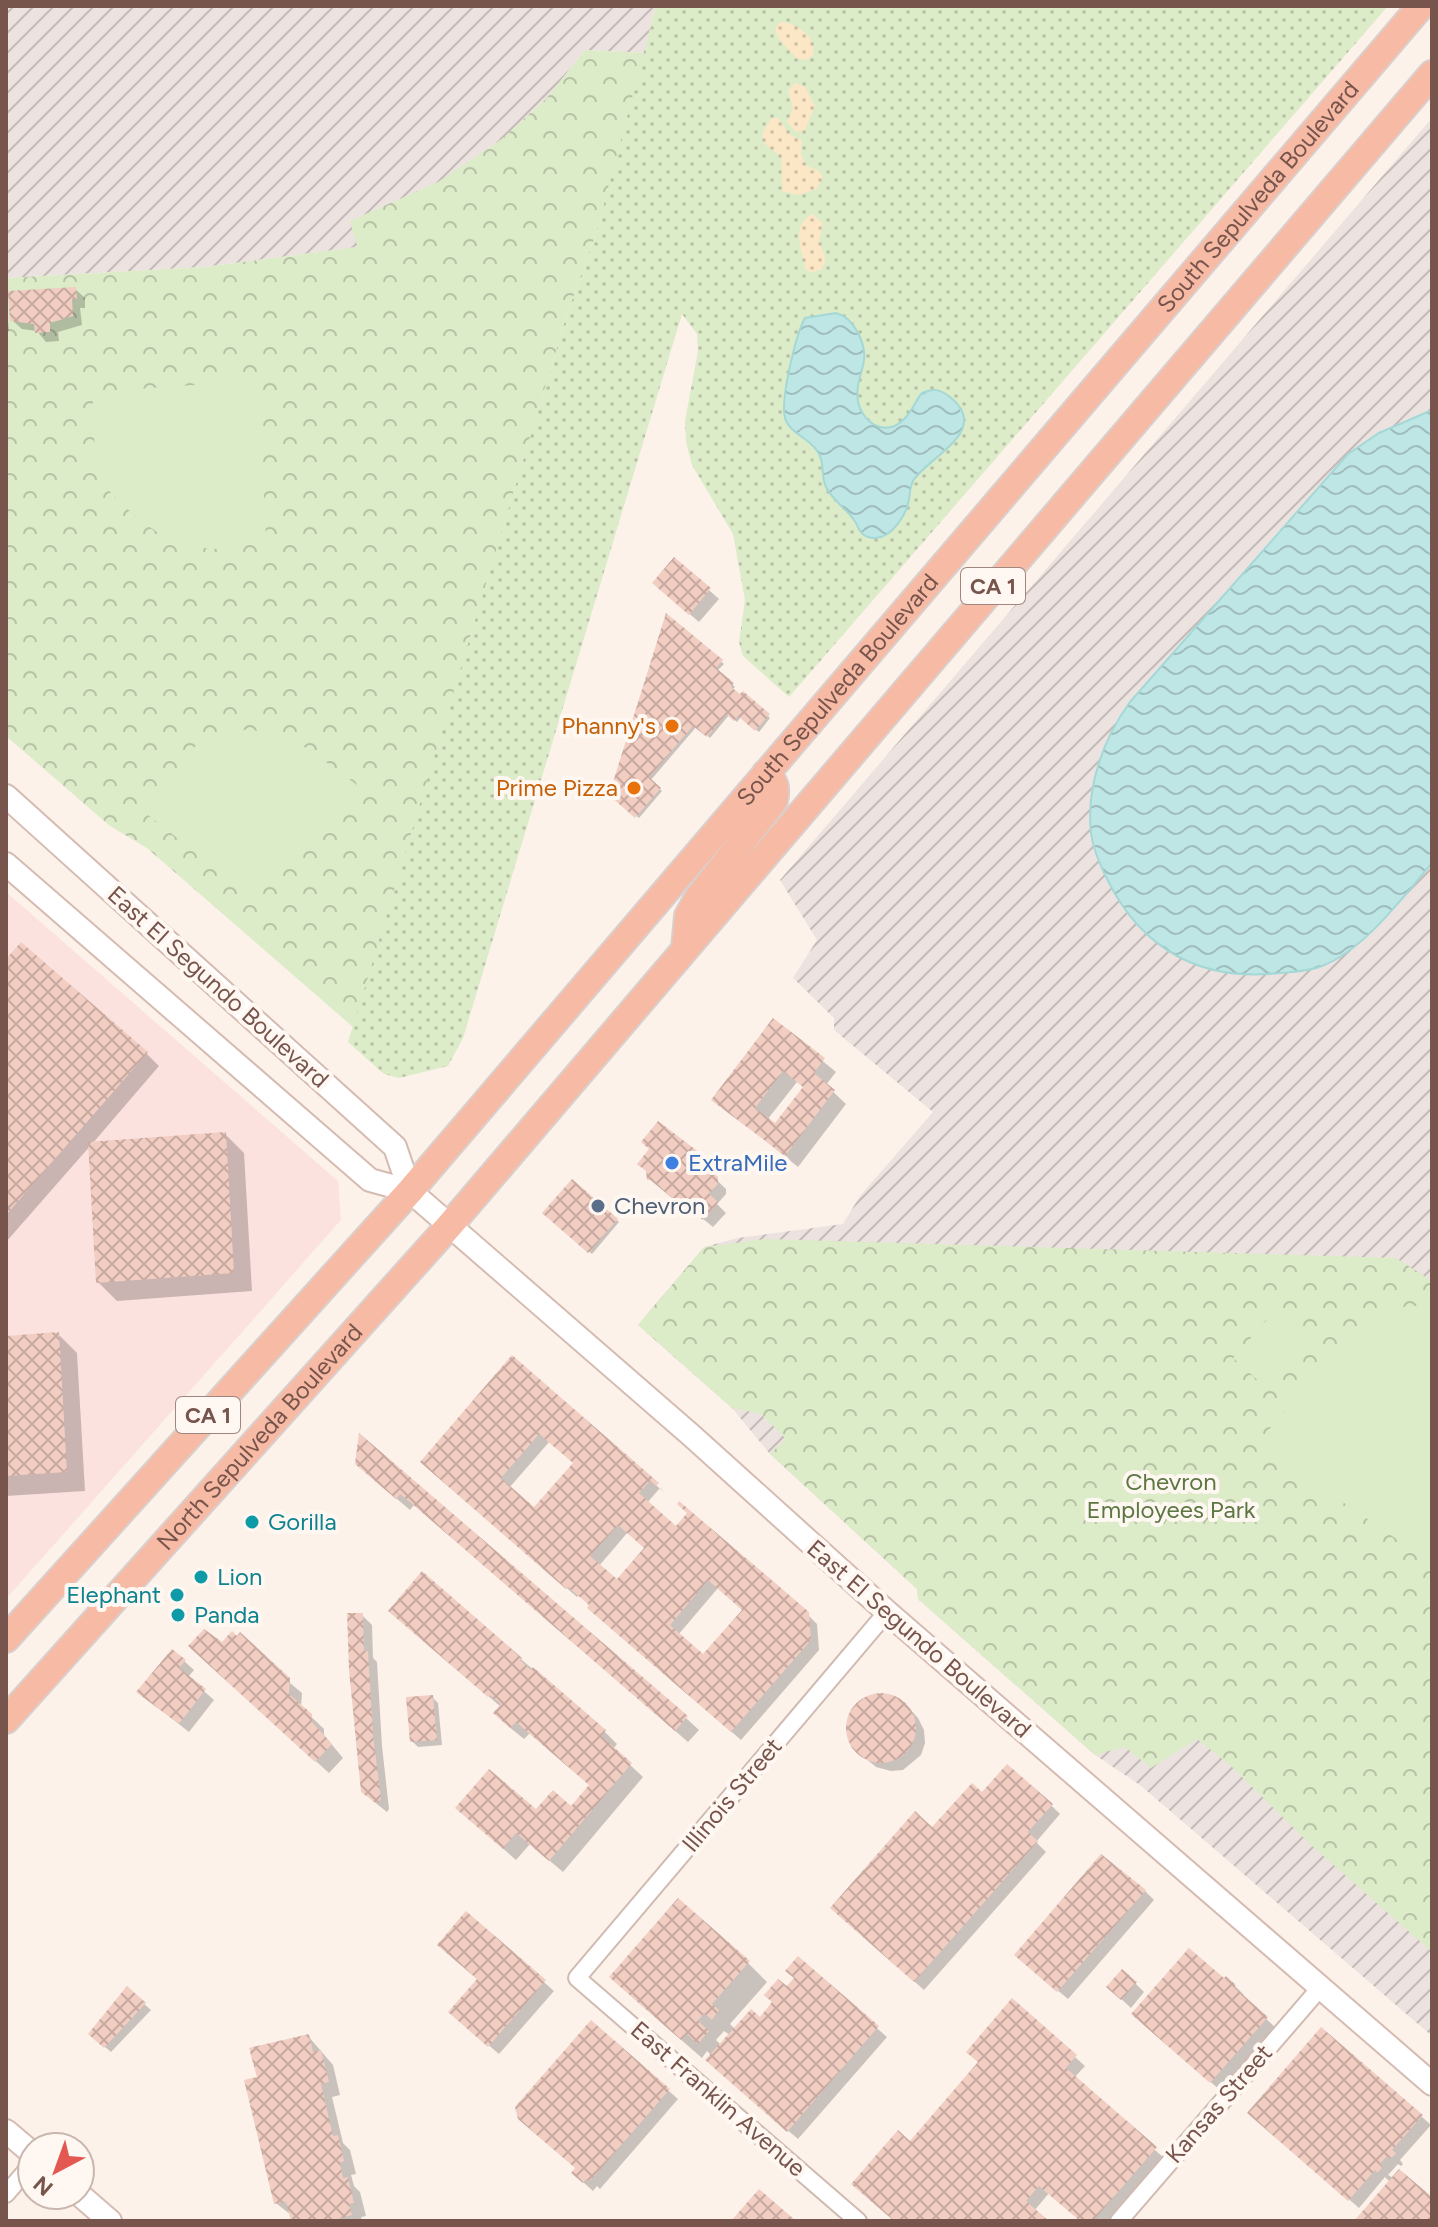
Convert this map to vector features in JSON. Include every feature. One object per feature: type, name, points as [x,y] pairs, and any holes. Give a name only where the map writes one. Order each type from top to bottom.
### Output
[{"type":"highway","name":"South Sepulveda Boulevard","points":[[410,1191],[1421,6]]},
{"type":"highway","name":"South Sepulveda Boulevard","points":[[450,1225],[1432,74]]},
{"type":"highway","points":[[685,949],[688,916],[698,898],[774,801],[776,790],[773,780],[766,773]]},
{"type":"highway","name":"CA 1","points":[[6,1639],[410,1191]]},
{"type":"highway","name":"North Sepulveda Boulevard","points":[[6,1720],[450,1225]]},
{"type":"main road","name":"East El Segundo Boulevard","points":[[6,796],[395,1147],[410,1191]]},
{"type":"main road","name":"East El Segundo Boulevard","points":[[6,864],[370,1180],[410,1191],[450,1225],[692,1436],[887,1612],[1432,2084]]},
{"type":"street","name":"Illinois Street","points":[[577,1978],[887,1612]]},
{"type":"street","name":"East Franklin Avenue","points":[[577,1978],[858,2221]]},
{"type":"street","name":"Kansas Street","points":[[1119,2221],[1320,1988]]},
{"type":"shaded area","points":[[6,6],[656,6],[644,53],[585,50],[546,99],[502,139],[438,183],[350,221],[358,247],[204,267],[6,278]]},
{"type":"shaded area","points":[[1432,118],[1432,2036],[1140,1785],[1095,1755],[918,1599],[917,1589],[770,1454],[732,1408],[638,1325],[704,1247],[738,1238],[843,1224],[860,1196],[933,1112],[834,1030],[834,1018],[793,978],[817,940],[780,880]]},
{"type":"shaded area","points":[[6,892],[338,1181],[341,1220],[6,1599]]},
{"type":"green space","points":[[656,6],[1388,6],[789,697],[743,656],[739,642],[745,600],[733,534],[692,465],[686,442],[685,421],[698,351],[697,334],[682,314],[463,1038],[448,1066],[399,1078],[384,1074],[348,1042],[566,317],[596,233]]},
{"type":"green space","points":[[585,50],[644,53],[596,233],[566,317],[353,1027],[147,848],[110,826],[6,736],[6,278],[204,267],[357,247],[350,221],[438,182],[502,139],[546,99]]},
{"type":"green space","points":[[239,382],[260,402],[266,540],[215,549],[177,545],[148,526],[110,492],[99,467],[93,432],[93,392]]},
{"type":"green space","points":[[250,729],[307,748],[357,785],[270,885],[243,890],[148,815],[201,738]]},
{"type":"green space","name":"Chevron Employees Park","points":[[766,1239],[1396,1258],[1432,1281],[1432,1952],[1311,1845],[1231,1766],[1197,1739],[1151,1768],[1125,1747],[1095,1755],[918,1599],[917,1589],[770,1454],[786,1439],[761,1414],[732,1408],[638,1325],[704,1247]]},
{"type":"green space","points":[[1280,1305],[1309,1332],[1262,1384],[1233,1358]]},
{"type":"green space","points":[[1406,1306],[1432,1306],[1432,1557],[1424,1558],[1257,1443],[1355,1332]]},
{"type":"sand","points":[[780,22],[793,25],[809,37],[813,55],[806,60],[797,59],[776,33]]},
{"type":"sand","points":[[795,83],[805,87],[815,106],[804,132],[795,131],[787,122],[793,108],[788,91]]},
{"type":"sand","points":[[772,118],[778,118],[789,134],[802,140],[801,153],[805,165],[819,171],[823,177],[817,189],[798,195],[782,191],[781,157],[762,138]]},
{"type":"sand","points":[[812,214],[823,223],[819,241],[826,259],[822,269],[811,273],[805,268],[799,231],[805,219]]},
{"type":"water","points":[[836,313],[852,323],[862,344],[864,360],[858,401],[864,416],[883,427],[897,425],[922,393],[933,390],[950,397],[961,409],[964,421],[961,432],[952,443],[913,481],[902,518],[893,530],[881,537],[869,537],[860,532],[851,516],[826,487],[818,453],[790,427],[785,418],[790,367],[805,318]]},
{"type":"water","points":[[1432,410],[1432,863],[1368,935],[1322,966],[1296,972],[1251,974],[1200,966],[1177,956],[1156,942],[1121,904],[1097,857],[1091,833],[1091,798],[1104,748],[1130,702],[1348,454],[1379,433]]},
{"type":"building","points":[[76,287],[77,299],[72,299],[73,316],[50,323],[50,332],[35,333],[34,324],[10,321],[8,291]]},
{"type":"building","points":[[674,557],[711,588],[689,615],[652,583]]},
{"type":"building","points":[[666,613],[723,660],[716,668],[734,683],[731,687],[740,694],[743,691],[770,714],[755,731],[738,716],[734,721],[726,714],[707,737],[693,726],[649,777],[661,788],[635,818],[609,795]]},
{"type":"building","points":[[21,942],[148,1052],[6,1215],[6,959]]},
{"type":"building","points":[[773,1018],[825,1058],[814,1073],[835,1090],[785,1156],[711,1100]],"holes":[[[783,1071],[803,1087],[775,1123],[755,1108]]]},
{"type":"building","points":[[658,1121],[700,1153],[695,1159],[718,1177],[718,1184],[709,1194],[718,1202],[703,1220],[681,1201],[679,1204],[647,1180],[646,1171],[637,1164],[649,1149],[641,1142]]},
{"type":"building","points":[[226,1132],[234,1273],[96,1283],[88,1142]]},
{"type":"building","points":[[572,1179],[618,1219],[588,1253],[542,1213]]},
{"type":"building","points":[[59,1332],[67,1472],[6,1476],[6,1336]]},
{"type":"building","points":[[512,1355],[659,1483],[656,1486],[650,1481],[639,1493],[676,1526],[687,1513],[677,1504],[679,1501],[809,1612],[811,1640],[731,1732],[587,1608],[589,1605],[568,1587],[566,1589],[420,1462]],"holes":[[[539,1434],[573,1463],[534,1507],[501,1478]],[[618,1525],[644,1548],[617,1579],[590,1556]],[[708,1580],[742,1610],[703,1654],[670,1625]]]},
{"type":"building","points":[[359,1433],[688,1716],[675,1731],[410,1502],[400,1494],[396,1499],[355,1464]]},
{"type":"building","points":[[422,1571],[522,1658],[520,1660],[531,1670],[533,1667],[606,1730],[601,1736],[632,1763],[549,1861],[516,1833],[503,1849],[455,1808],[489,1769],[536,1809],[553,1790],[571,1806],[589,1785],[516,1722],[510,1728],[493,1713],[501,1704],[490,1695],[488,1697],[388,1611]]},
{"type":"building","points":[[347,1613],[363,1613],[364,1651],[368,1651],[381,1799],[377,1804],[361,1792],[349,1670]]},
{"type":"building","points":[[204,1629],[222,1642],[232,1631],[237,1636],[240,1632],[290,1678],[289,1694],[312,1714],[312,1722],[332,1744],[315,1762],[188,1646]]},
{"type":"building","points":[[172,1649],[186,1660],[179,1668],[206,1689],[179,1724],[136,1692]]},
{"type":"building","points":[[881,1693],[906,1703],[916,1728],[906,1753],[881,1763],[856,1753],[846,1728],[856,1703]]},
{"type":"building","points":[[433,1695],[437,1740],[410,1742],[406,1697]]},
{"type":"building","points":[[1007,1764],[1053,1804],[1028,1832],[1038,1841],[914,1982],[830,1908],[915,1811],[932,1827],[972,1783],[982,1792]]},
{"type":"building","points":[[1101,1854],[1146,1890],[1057,1992],[1014,1955]]},
{"type":"building","points":[[678,1898],[750,1961],[712,2004],[719,2010],[712,2020],[704,2013],[698,2021],[709,2031],[698,2044],[687,2034],[681,2040],[609,1977]]},
{"type":"building","points":[[466,1911],[546,1980],[488,2047],[448,2012],[477,1979],[437,1945]]},
{"type":"building","points":[[1189,1948],[1224,1978],[1226,1976],[1268,2017],[1210,2083],[1131,2014]]},
{"type":"building","points":[[798,1956],[879,2026],[787,2132],[705,2060],[751,2009],[760,2017],[772,2002],[764,1995],[778,1979],[787,1986],[794,1978],[785,1971]]},
{"type":"building","points":[[1122,1969],[1137,1982],[1121,2000],[1106,1987]]},
{"type":"building","points":[[127,1986],[146,2003],[104,2048],[88,2034]]},
{"type":"building","points":[[1012,1998],[1077,2055],[1066,2068],[1157,2147],[1093,2221],[1080,2221],[1039,2186],[1026,2201],[1049,2221],[894,2221],[851,2184],[898,2130],[910,2141],[978,2062],[966,2052]]},
{"type":"building","points":[[591,2020],[670,2089],[590,2181],[586,2179],[583,2183],[571,2173],[575,2168],[518,2119],[515,2107]]},
{"type":"building","points":[[1321,2027],[1423,2115],[1392,2150],[1396,2153],[1391,2159],[1387,2156],[1380,2164],[1383,2167],[1378,2173],[1375,2170],[1348,2201],[1247,2113]]},
{"type":"building","points":[[309,2034],[313,2052],[321,2050],[329,2082],[321,2084],[333,2136],[338,2135],[344,2161],[340,2163],[343,2178],[348,2177],[354,2203],[349,2204],[352,2215],[338,2221],[291,2221],[286,2202],[274,2204],[244,2080],[257,2077],[249,2048]]},
{"type":"building","points":[[1399,2169],[1432,2197],[1432,2221],[1354,2221]]},
{"type":"building","points":[[759,2189],[796,2221],[731,2221]]},
{"type":"place","name":"Phanny's","points":[[672,726]]},
{"type":"place","name":"Prime Pizza","points":[[634,788]]},
{"type":"place","name":"ExtraMile","points":[[672,1163]]},
{"type":"place","name":"Chevron","points":[[598,1206]]},
{"type":"place","name":"Gorilla","points":[[252,1522]]},
{"type":"place","name":"Lion","points":[[201,1577]]},
{"type":"place","name":"Elephant","points":[[177,1595]]},
{"type":"place","name":"Panda","points":[[178,1615]]}]
